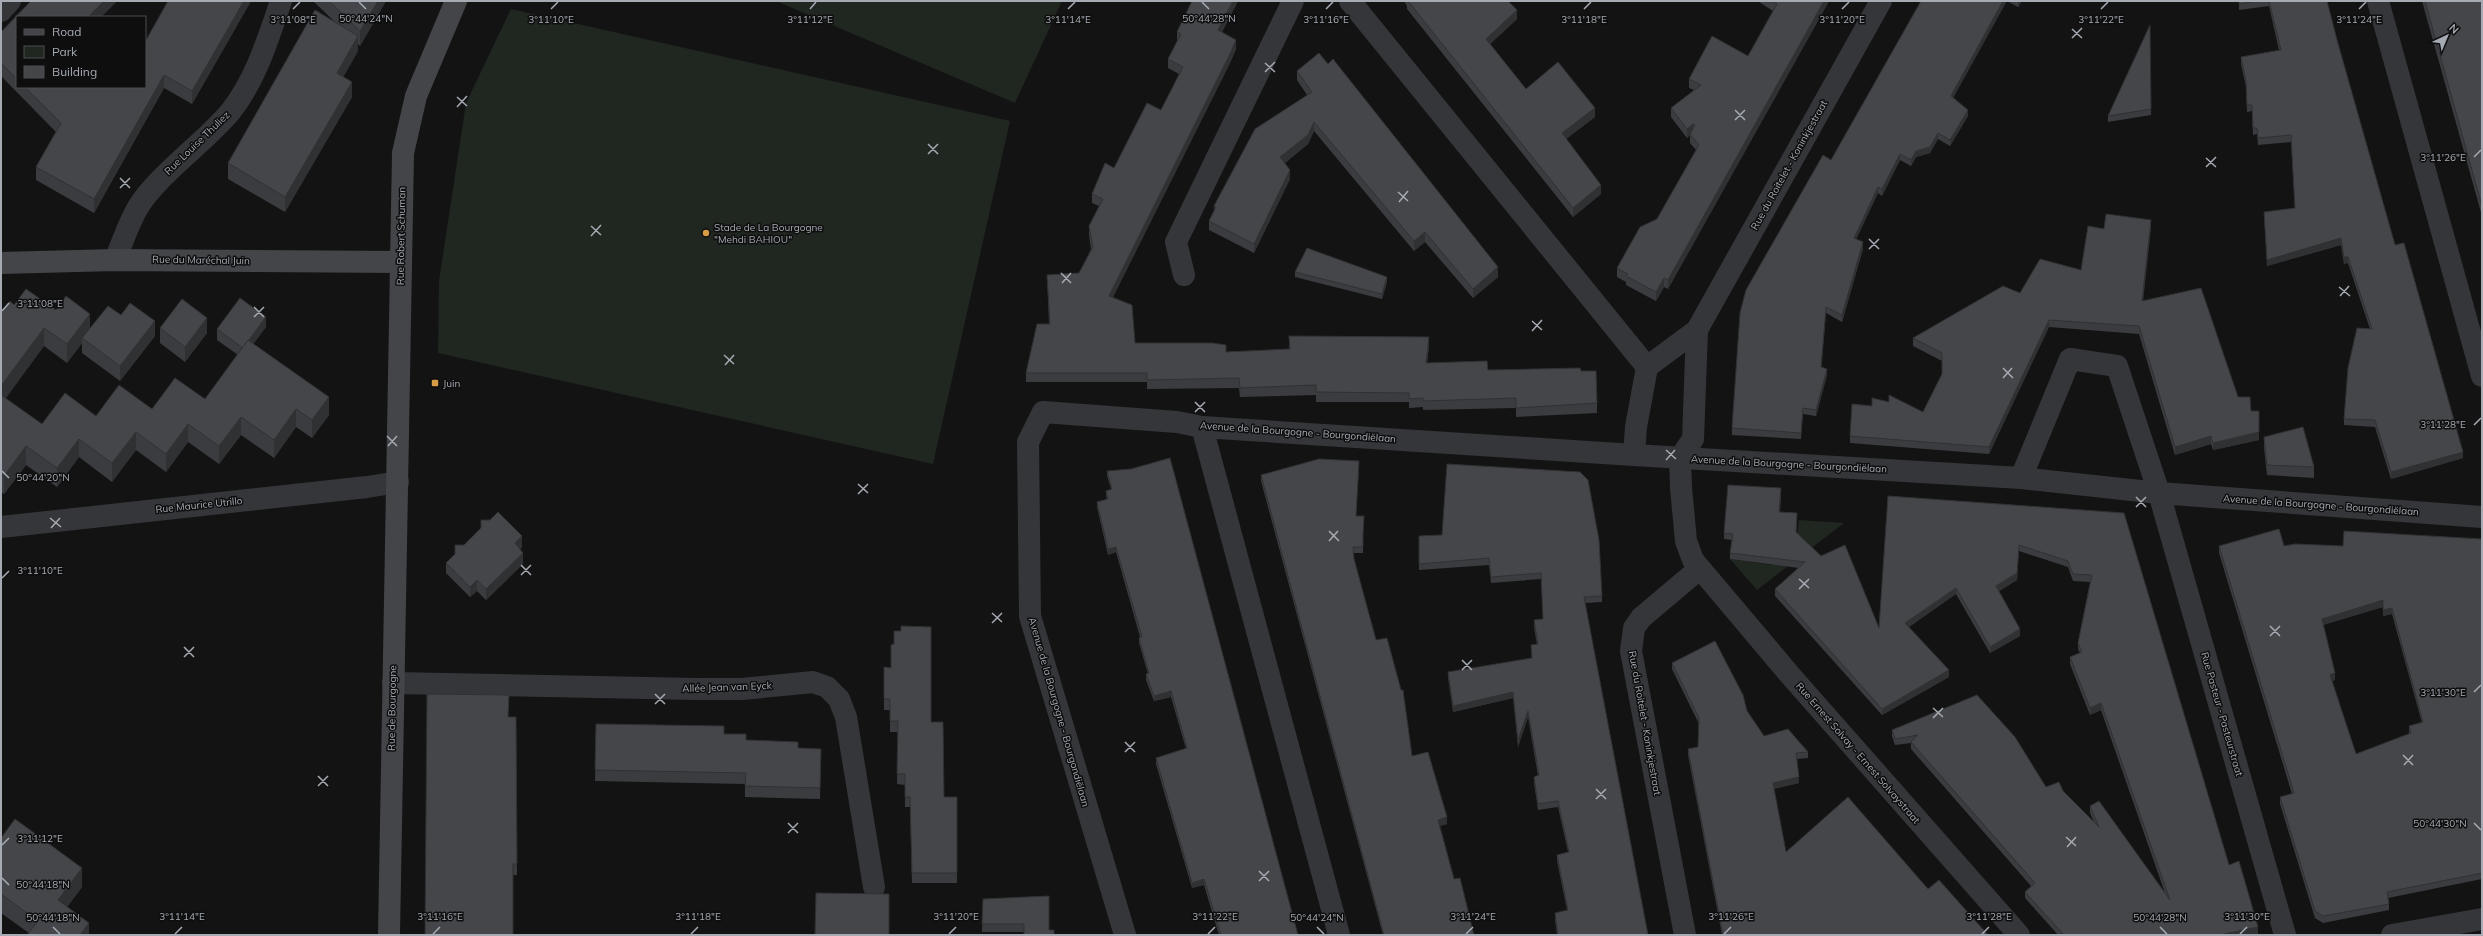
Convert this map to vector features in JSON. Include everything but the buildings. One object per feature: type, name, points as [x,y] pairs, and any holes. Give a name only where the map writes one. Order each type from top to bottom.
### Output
[{"type":"street","points":[[1,11],[10,1]]},
{"type":"street","name":"Rue Louise Thuliez","points":[[115,260],[144,198],[158,181],[231,110],[251,80],[266,47],[281,1]]},
{"type":"street","name":"Rue Robert Schuman","points":[[398,482],[401,262],[405,136],[416,96],[456,1]]},
{"type":"street","points":[[1184,275],[1176,242],[1293,1]]},
{"type":"street","points":[[1350,1],[1647,367],[1636,427],[1634,455]]},
{"type":"street","name":"Rue du Roitelet - Koninkjestraat","points":[[1647,367],[1697,330],[1881,1]]},
{"type":"street","points":[[2378,1],[2482,376]]},
{"type":"street","name":"Rue du Maréchal Juin","points":[[1,263],[115,260],[401,262]]},
{"type":"street","name":"Rue du Roitelet - Koninkjestraat","points":[[1680,458],[1693,439],[1697,330]]},
{"type":"street","points":[[2021,478],[2070,359],[2117,366],[2159,493]]},
{"type":"street","name":"Avenue de la Bourgogne - Bourgondiëlaan","points":[[1124,935],[1030,616],[1028,442],[1043,412],[1178,422],[1202,427],[1680,458],[2021,478],[2159,493],[2482,517]]},
{"type":"street","points":[[1202,427],[1339,935]]},
{"type":"street","points":[[1680,458],[1686,541],[1693,560],[1699,569]]},
{"type":"street","name":"Rue Maurice Utrillo","points":[[1,527],[368,487],[398,482]]},
{"type":"street","name":"Rue de Bourgogne","points":[[389,935],[398,482]]},
{"type":"street","name":"Rue Pasteur - Pasteurstraat","points":[[2159,493],[2285,935]]},
{"type":"street","name":"Rue du Roitelet - Koninkjestraat","points":[[1685,935],[1631,651],[1634,628],[1641,618],[1699,569]]},
{"type":"street","name":"Rue Ernest Solvay - Ernest Solvaystraat","points":[[1699,569],[1790,675],[2019,935]]},
{"type":"street","name":"Allée Jean van Eyck","points":[[393,683],[742,689],[813,682],[827,686],[839,699],[846,717],[874,887]]},
{"type":"street","points":[[2392,935],[2482,919]]},
{"type":"green space","points":[[776,1],[1062,1],[1015,103]]},
{"type":"green space","points":[[511,9],[1010,121],[933,464],[438,353],[439,281],[466,103]]},
{"type":"green space","points":[[1799,520],[1844,523],[1757,590],[1730,559],[1772,565],[1796,546]]},
{"type":"place","name":"Stade de La Bourgogne \"Mehdi BAHIOU\"","points":[[706,233]]},
{"type":"place","name":"Juin","points":[[435,383]]}]
